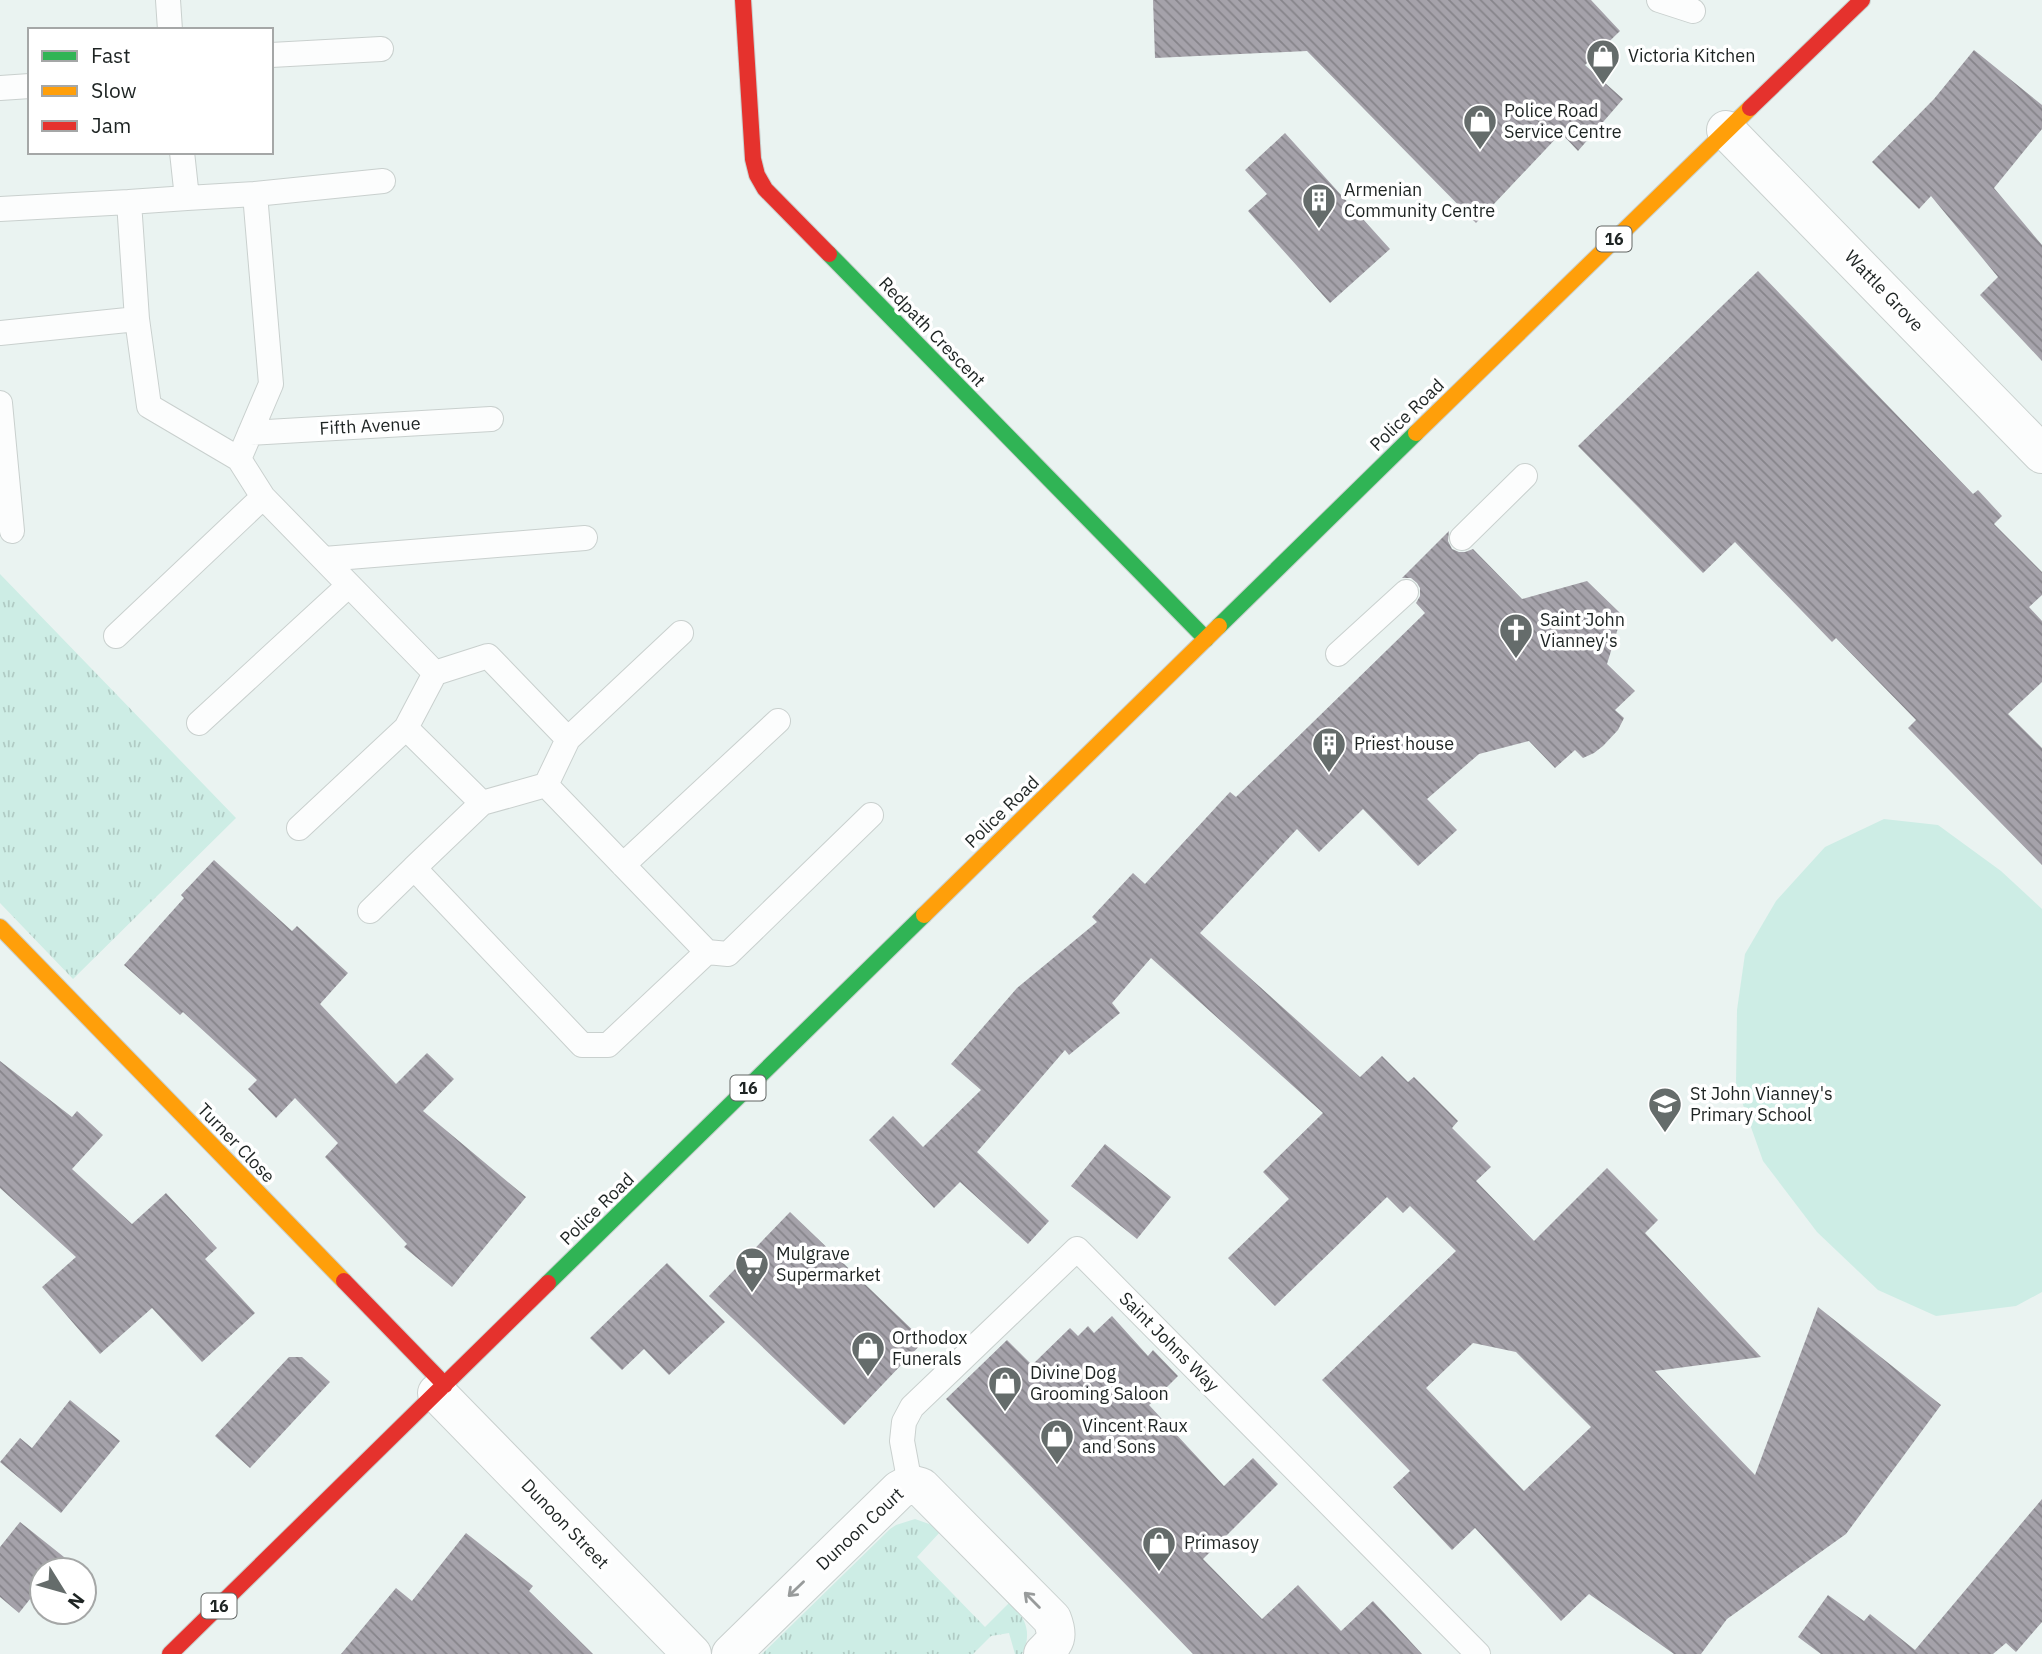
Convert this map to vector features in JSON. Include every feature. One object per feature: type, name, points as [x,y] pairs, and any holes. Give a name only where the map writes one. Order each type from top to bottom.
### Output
[{"type":"main road","name":"Redpath Crescent","points":[[743,0],[753,159],[757,175],[765,189],[1206,639]]},
{"type":"main road","name":"Police Road","points":[[170,1654],[1726,130],[1862,0]]},
{"type":"main road","name":"Turner Close","points":[[0,927],[441,1389]]},
{"type":"street","name":"Wattle Grove","points":[[1726,130],[2042,454]]},
{"type":"street","name":"Dunoon Street","points":[[441,1389],[692,1654]]},
{"type":"street","name":"Dunoon Court","points":[[731,1654],[889,1499],[910,1484],[921,1487],[1052,1619],[1057,1632],[1055,1642],[1043,1654]]},
{"type":"lane","points":[[168,0],[170,28]]},
{"type":"lane","points":[[1659,0],[1693,11]]},
{"type":"lane","points":[[273,55],[381,49]]},
{"type":"lane","points":[[0,88],[28,86]]},
{"type":"lane","points":[[182,154],[187,198]]},
{"type":"lane","points":[[0,209],[255,194],[383,181]]},
{"type":"lane","points":[[239,458],[271,384],[255,194]]},
{"type":"lane","points":[[129,202],[137,319],[149,406],[239,458],[263,497],[435,673]]},
{"type":"lane","points":[[0,333],[137,319]]},
{"type":"lane","points":[[0,402],[12,531]]},
{"type":"lane","name":"Fifth Avenue","points":[[250,433],[491,419]]},
{"type":"lane","points":[[1462,538],[1525,476]]},
{"type":"lane","points":[[117,636],[263,497]]},
{"type":"lane","points":[[324,559],[585,538]]},
{"type":"lane","points":[[199,723],[349,584]]},
{"type":"lane","points":[[1338,654],[1406,592]]},
{"type":"lane","points":[[370,911],[482,803],[546,785],[568,739],[681,633]]},
{"type":"lane","points":[[299,828],[406,727],[435,673],[488,656],[568,739]]},
{"type":"lane","points":[[623,865],[778,721]]},
{"type":"lane","points":[[406,727],[482,803]]},
{"type":"lane","points":[[546,785],[707,952],[728,954],[871,815]]},
{"type":"lane","points":[[414,868],[582,1045],[608,1045],[707,952]]},
{"type":"lane","name":"Saint Johns Way","points":[[910,1484],[902,1441],[904,1422],[912,1407],[1077,1249],[1478,1654]]},
{"type":"green space","points":[[0,574],[236,818],[73,979],[0,903]]},
{"type":"green space","points":[[1884,819],[1938,825],[2001,871],[2042,909],[2042,1292],[2016,1306],[1936,1316],[1878,1290],[1817,1232],[1763,1161],[1736,1085],[1737,1010],[1745,954],[1776,901],[1825,847]]},
{"type":"green space","points":[[915,1519],[941,1531],[917,1557],[985,1627],[1010,1602],[1015,1608],[1027,1632],[1022,1654],[1015,1654],[1009,1633],[991,1636],[973,1654],[762,1654],[890,1529]]},
{"type":"building","points":[[1153,0],[1591,0],[1620,31],[1585,65],[1623,99],[1578,151],[1561,133],[1476,223],[1307,51],[1155,58]]},
{"type":"building","points":[[1974,50],[2042,105],[2042,129],[1994,188],[2042,245],[2042,361],[1980,295],[1998,277],[1931,196],[1919,209],[1872,162],[1934,99]]},
{"type":"building","name":"Armenian Community Centre","points":[[1285,133],[1390,249],[1330,303],[1248,211],[1267,194],[1245,170]]},
{"type":"building","points":[[1758,271],[1973,494],[1978,490],[2002,516],[1994,524],[2042,572],[2042,595],[2029,607],[2042,621],[2042,682],[2008,714],[2042,748],[2042,865],[1908,728],[1916,720],[1836,638],[1832,642],[1735,542],[1703,573],[1578,446]]},
{"type":"building","points":[[1449,531],[1448,541],[1452,549],[1465,552],[1473,549],[1522,599],[1587,581],[1622,615],[1607,664],[1635,691],[1615,710],[1624,718],[1618,730],[1594,753],[1583,758],[1575,750],[1555,768],[1529,741],[1479,754],[1427,799],[1457,830],[1418,866],[1363,809],[1319,852],[1297,829],[1200,933],[1360,1077],[1382,1056],[1408,1082],[1414,1077],[1458,1121],[1452,1128],[1491,1167],[1476,1181],[1534,1241],[1607,1168],[1658,1220],[1645,1233],[1761,1357],[1655,1371],[1755,1475],[1818,1307],[1941,1405],[1846,1534],[1727,1619],[1701,1654],[1674,1654],[1589,1594],[1561,1621],[1475,1528],[1452,1550],[1393,1487],[1410,1471],[1322,1380],[1456,1251],[1410,1206],[1403,1213],[1387,1197],[1275,1306],[1228,1258],[1289,1199],[1263,1172],[1323,1113],[1151,958],[1112,1003],[1120,1013],[1069,1055],[1065,1050],[977,1152],[1049,1221],[1028,1244],[960,1182],[934,1208],[869,1140],[893,1116],[923,1147],[981,1090],[951,1064],[1017,988],[1097,922],[1092,917],[1133,873],[1145,884],[1230,792],[1236,797],[1425,613],[1416,603],[1420,596],[1417,583],[1411,578],[1402,578]],"holes":[[[1473,1343],[1516,1352],[1591,1427],[1524,1491],[1426,1388]]]},
{"type":"building","points":[[214,860],[292,931],[297,926],[348,973],[320,1004],[396,1084],[427,1053],[454,1079],[423,1111],[526,1197],[452,1287],[404,1247],[407,1244],[325,1157],[338,1143],[295,1098],[276,1118],[248,1089],[257,1080],[183,1012],[180,1015],[124,965],[184,898],[181,895]]},
{"type":"building","points":[[0,1061],[72,1117],[77,1111],[103,1135],[72,1169],[132,1224],[166,1193],[217,1248],[205,1259],[255,1313],[202,1362],[152,1308],[100,1354],[42,1287],[76,1257],[0,1188]]},
{"type":"building","points":[[1105,1144],[1171,1197],[1137,1239],[1071,1186]]},
{"type":"building","points":[[790,1212],[924,1341],[844,1425],[709,1296]]},
{"type":"building","points":[[667,1263],[725,1322],[669,1375],[644,1349],[622,1370],[590,1338]]},
{"type":"building","points":[[1112,1316],[1148,1356],[1153,1350],[1178,1376],[1149,1405],[1224,1486],[1253,1458],[1278,1484],[1203,1559],[1262,1619],[1298,1585],[1341,1631],[1373,1601],[1422,1654],[1193,1654],[946,1399],[1007,1340],[1032,1365],[1070,1328],[1078,1336],[1088,1326],[1094,1333]]},
{"type":"building","points":[[289,1357],[302,1357],[330,1382],[250,1468],[215,1436]]},
{"type":"building","points":[[70,1400],[120,1441],[61,1513],[0,1462],[20,1438],[32,1448]]},
{"type":"building","points":[[2042,1499],[2042,1622],[2016,1652],[2006,1643],[1993,1654],[1821,1654],[1798,1637],[1828,1595],[1864,1621],[1870,1614],[1915,1650]]},
{"type":"building","points":[[20,1522],[63,1556],[28,1556],[28,1602],[19,1613],[0,1597],[0,1547]]},
{"type":"building","points":[[466,1533],[533,1586],[529,1591],[593,1654],[341,1654],[396,1588],[412,1601]]},
{"type":"traffic: fast","points":[[829,254],[1206,639]]},
{"type":"traffic: fast","points":[[1219,626],[1416,433]]},
{"type":"traffic: fast","points":[[548,1283],[924,915]]},
{"type":"traffic: slow","points":[[1416,433],[1750,108]]},
{"type":"traffic: slow","points":[[924,915],[1219,626]]},
{"type":"traffic: slow","points":[[0,927],[344,1281]]},
{"type":"traffic: jam","points":[[743,0],[753,159],[757,175],[765,189],[829,254]]},
{"type":"traffic: jam","points":[[1750,108],[1862,0]]},
{"type":"traffic: jam","points":[[344,1281],[445,1385]]},
{"type":"traffic: jam","points":[[170,1654],[548,1283]]},
{"type":"place","name":"Victoria Kitchen","points":[[1603,86]]},
{"type":"place","name":"Police Road Service Centre","points":[[1480,151]]},
{"type":"place","name":"Armenian Community Centre","points":[[1319,230]]},
{"type":"place","name":"Saint John Vianney's","points":[[1516,660]]},
{"type":"place","name":"Priest house","points":[[1329,774]]},
{"type":"place","name":"St John Vianney's Primary School","points":[[1665,1134]]},
{"type":"place","name":"Mulgrave Supermarket","points":[[752,1294]]},
{"type":"place","name":"Orthodox Funerals","points":[[868,1378]]},
{"type":"place","name":"Divine Dog Grooming Saloon","points":[[1005,1413]]},
{"type":"place","name":"Vincent Raux and Sons","points":[[1057,1466]]},
{"type":"place","name":"Primasoy","points":[[1159,1573]]}]
